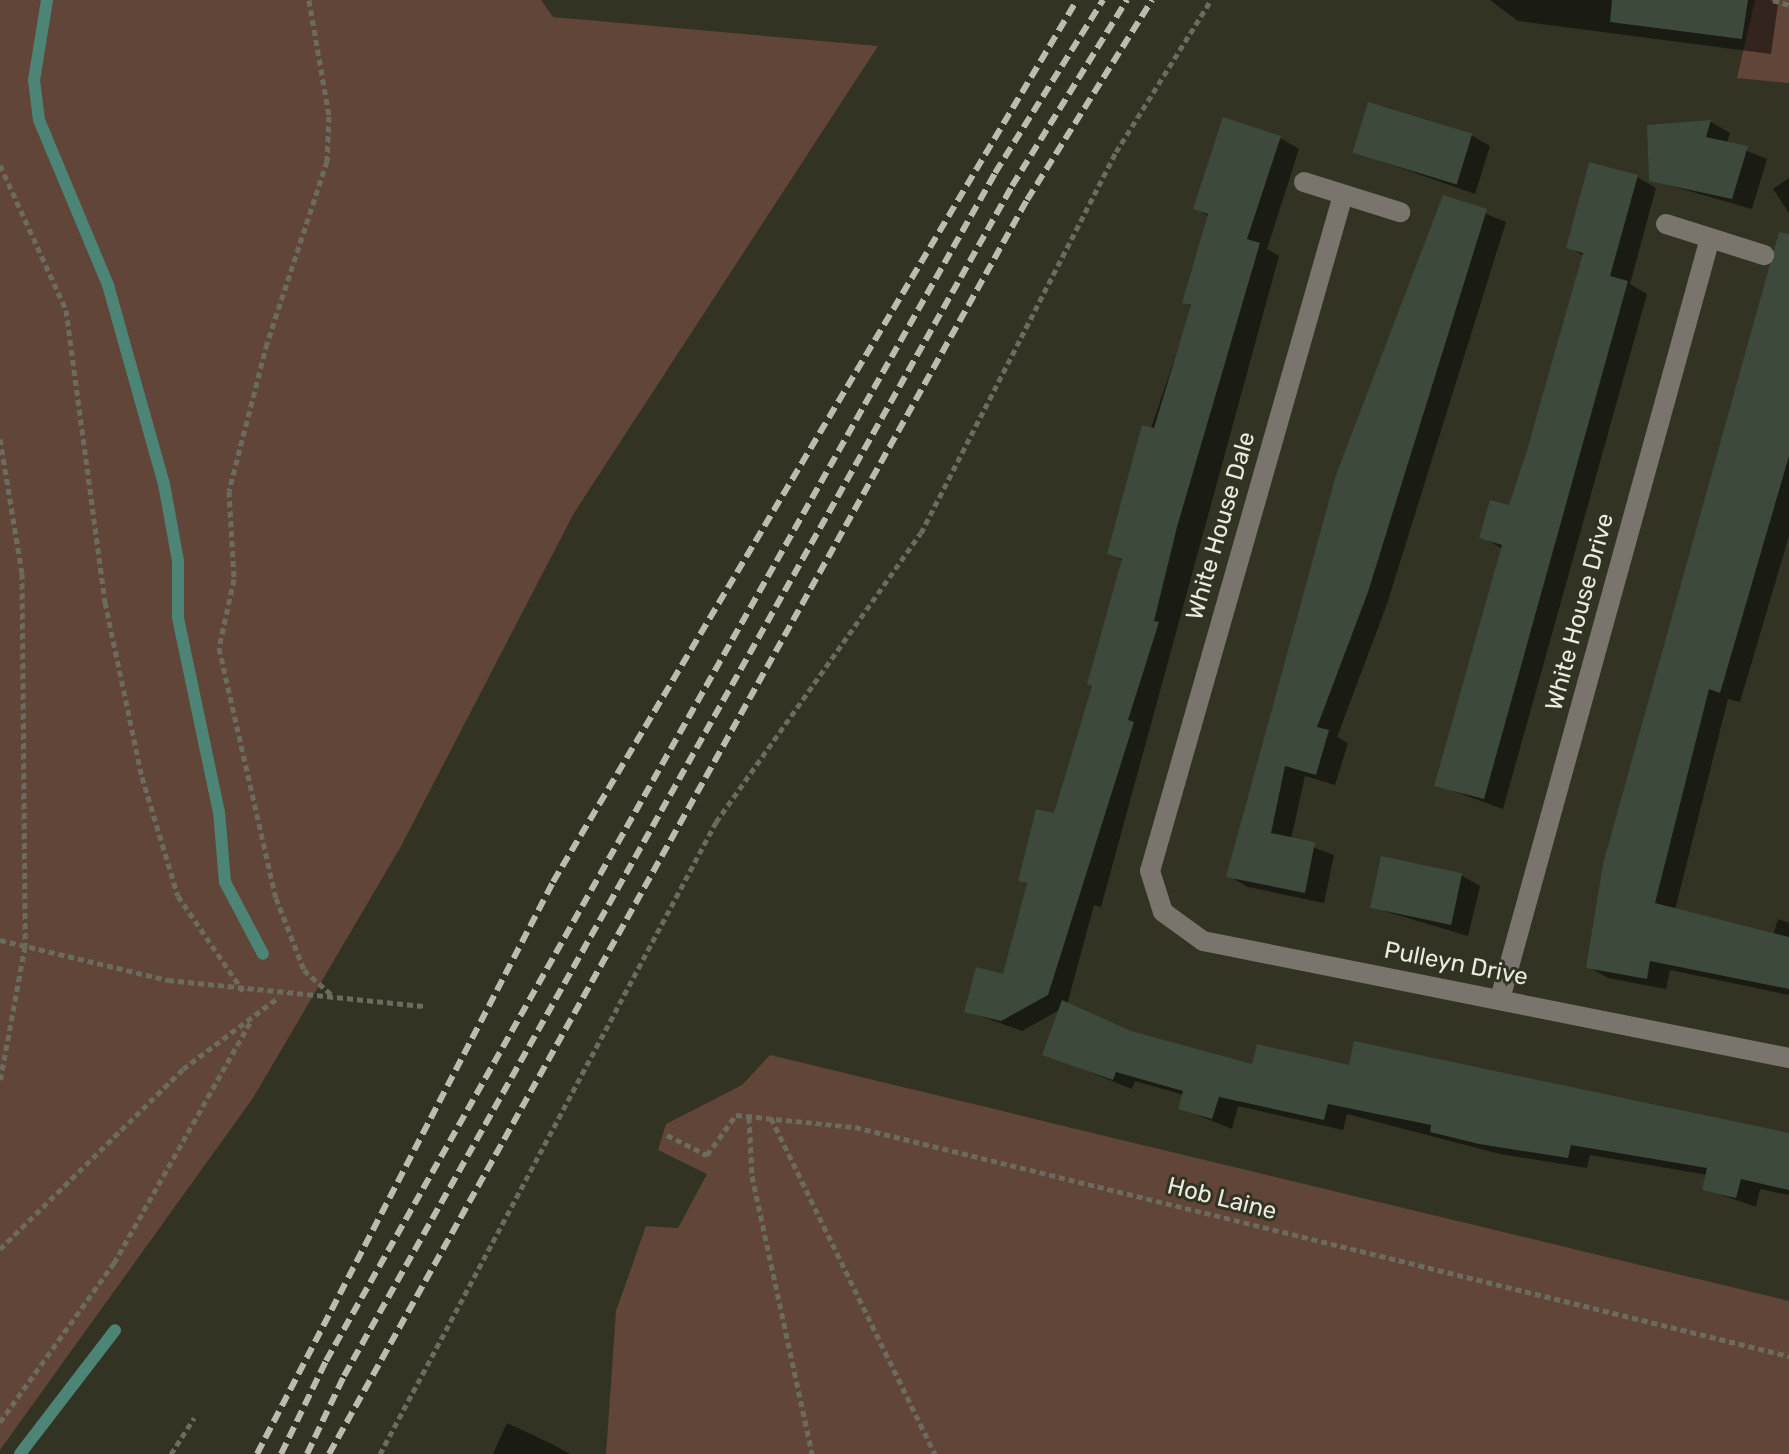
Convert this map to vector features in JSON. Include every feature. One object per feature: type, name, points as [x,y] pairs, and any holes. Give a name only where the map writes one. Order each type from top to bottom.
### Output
[{"type":"street","points":[[1304,182],[1400,212]]},
{"type":"street","name":"White House Dale","points":[[1150,871],[1343,195]]},
{"type":"street","points":[[1666,224],[1764,255]]},
{"type":"street","name":"White House Drive","points":[[1500,999],[1710,238]]},
{"type":"street","name":"Pulleyn Drive","points":[[1150,871],[1163,912],[1203,941],[1789,1058]]},
{"type":"path","points":[[309,0],[329,116],[327,161],[267,343],[229,491],[234,579],[219,648],[276,898],[304,970],[333,996]]},
{"type":"path","points":[[380,1454],[716,822],[921,533],[1116,152],[1211,0]]},
{"type":"path","points":[[1773,0],[1789,5]]},
{"type":"path","points":[[0,165],[66,310],[105,602],[146,792],[178,896],[243,991]]},
{"type":"path","points":[[0,439],[22,573],[25,946],[0,1082]]},
{"type":"path","points":[[0,940],[243,991],[426,1006]]},
{"type":"path","points":[[0,1249],[183,1069],[250,1023],[279,996]]},
{"type":"path","points":[[0,1422],[129,1238],[250,1023]]},
{"type":"path","points":[[667,1135],[707,1155],[736,1115],[749,1117],[752,1176],[812,1454]]},
{"type":"path","name":"Hob Laine","points":[[749,1117],[855,1127],[1789,1356]]},
{"type":"path","points":[[771,1118],[935,1454]]},
{"type":"path","points":[[171,1454],[194,1418]]},
{"type":"shaded area","points":[[0,0],[541,0],[553,17],[878,46],[574,513],[400,848],[253,1098],[0,1450]]},
{"type":"shaded area","points":[[1755,0],[1789,0],[1789,83],[1737,78]]},
{"type":"shaded area","points":[[770,1055],[1789,1301],[1789,1454],[606,1454],[616,1311],[646,1226],[678,1228],[707,1174],[658,1150],[666,1124],[742,1085]]},
{"type":"building","points":[[1612,0],[1748,0],[1742,39],[1610,22]]},
{"type":"building","points":[[1368,102],[1472,134],[1457,185],[1353,153]]},
{"type":"building","points":[[1223,117],[1281,136],[1247,239],[1260,243],[1177,527],[1154,621],[1159,622],[1128,720],[1134,722],[1048,995],[1001,1021],[964,1012],[976,967],[1003,974],[1027,883],[1018,881],[1036,809],[1054,813],[1092,686],[1087,684],[1122,559],[1107,554],[1142,425],[1154,428],[1191,305],[1182,303],[1208,214],[1193,209]]},
{"type":"building","points":[[1711,120],[1706,137],[1748,146],[1732,199],[1649,181],[1647,125]]},
{"type":"building","points":[[1589,162],[1638,175],[1610,276],[1628,281],[1484,799],[1434,786],[1502,545],[1479,538],[1490,500],[1509,505],[1583,253],[1566,248]]},
{"type":"building","points":[[1443,195],[1487,209],[1368,592],[1317,727],[1329,730],[1316,775],[1285,766],[1271,833],[1315,842],[1305,893],[1226,877],[1336,475]]},
{"type":"building","points":[[1779,232],[1789,234],[1789,456],[1720,693],[1709,689],[1655,903],[1789,937],[1789,989],[1650,961],[1647,979],[1586,968],[1603,864]]},
{"type":"building","points":[[1381,856],[1462,873],[1451,925],[1370,908]]},
{"type":"building","points":[[1062,1000],[1131,1031],[1252,1064],[1257,1044],[1349,1065],[1354,1041],[1789,1133],[1789,1190],[1741,1179],[1736,1198],[1702,1190],[1707,1168],[1571,1145],[1568,1158],[1479,1144],[1430,1132],[1431,1125],[1328,1104],[1324,1120],[1219,1097],[1212,1119],[1178,1109],[1183,1091],[1116,1072],[1113,1080],[1042,1055]]},
{"type":"waterway","points":[[47,0],[34,80],[39,120],[108,285],[164,484],[178,561],[178,618],[219,812],[225,882],[263,954]]},
{"type":"waterway","points":[[20,1454],[115,1330]]},
{"type":"railway","points":[[257,1454],[553,882],[1077,0]]},
{"type":"railway","points":[[281,1454],[326,1361],[995,173],[1103,0]]},
{"type":"railway","points":[[307,1454],[344,1376],[1012,186],[1127,0]]},
{"type":"railway","points":[[329,1454],[1027,200],[1152,0]]}]
